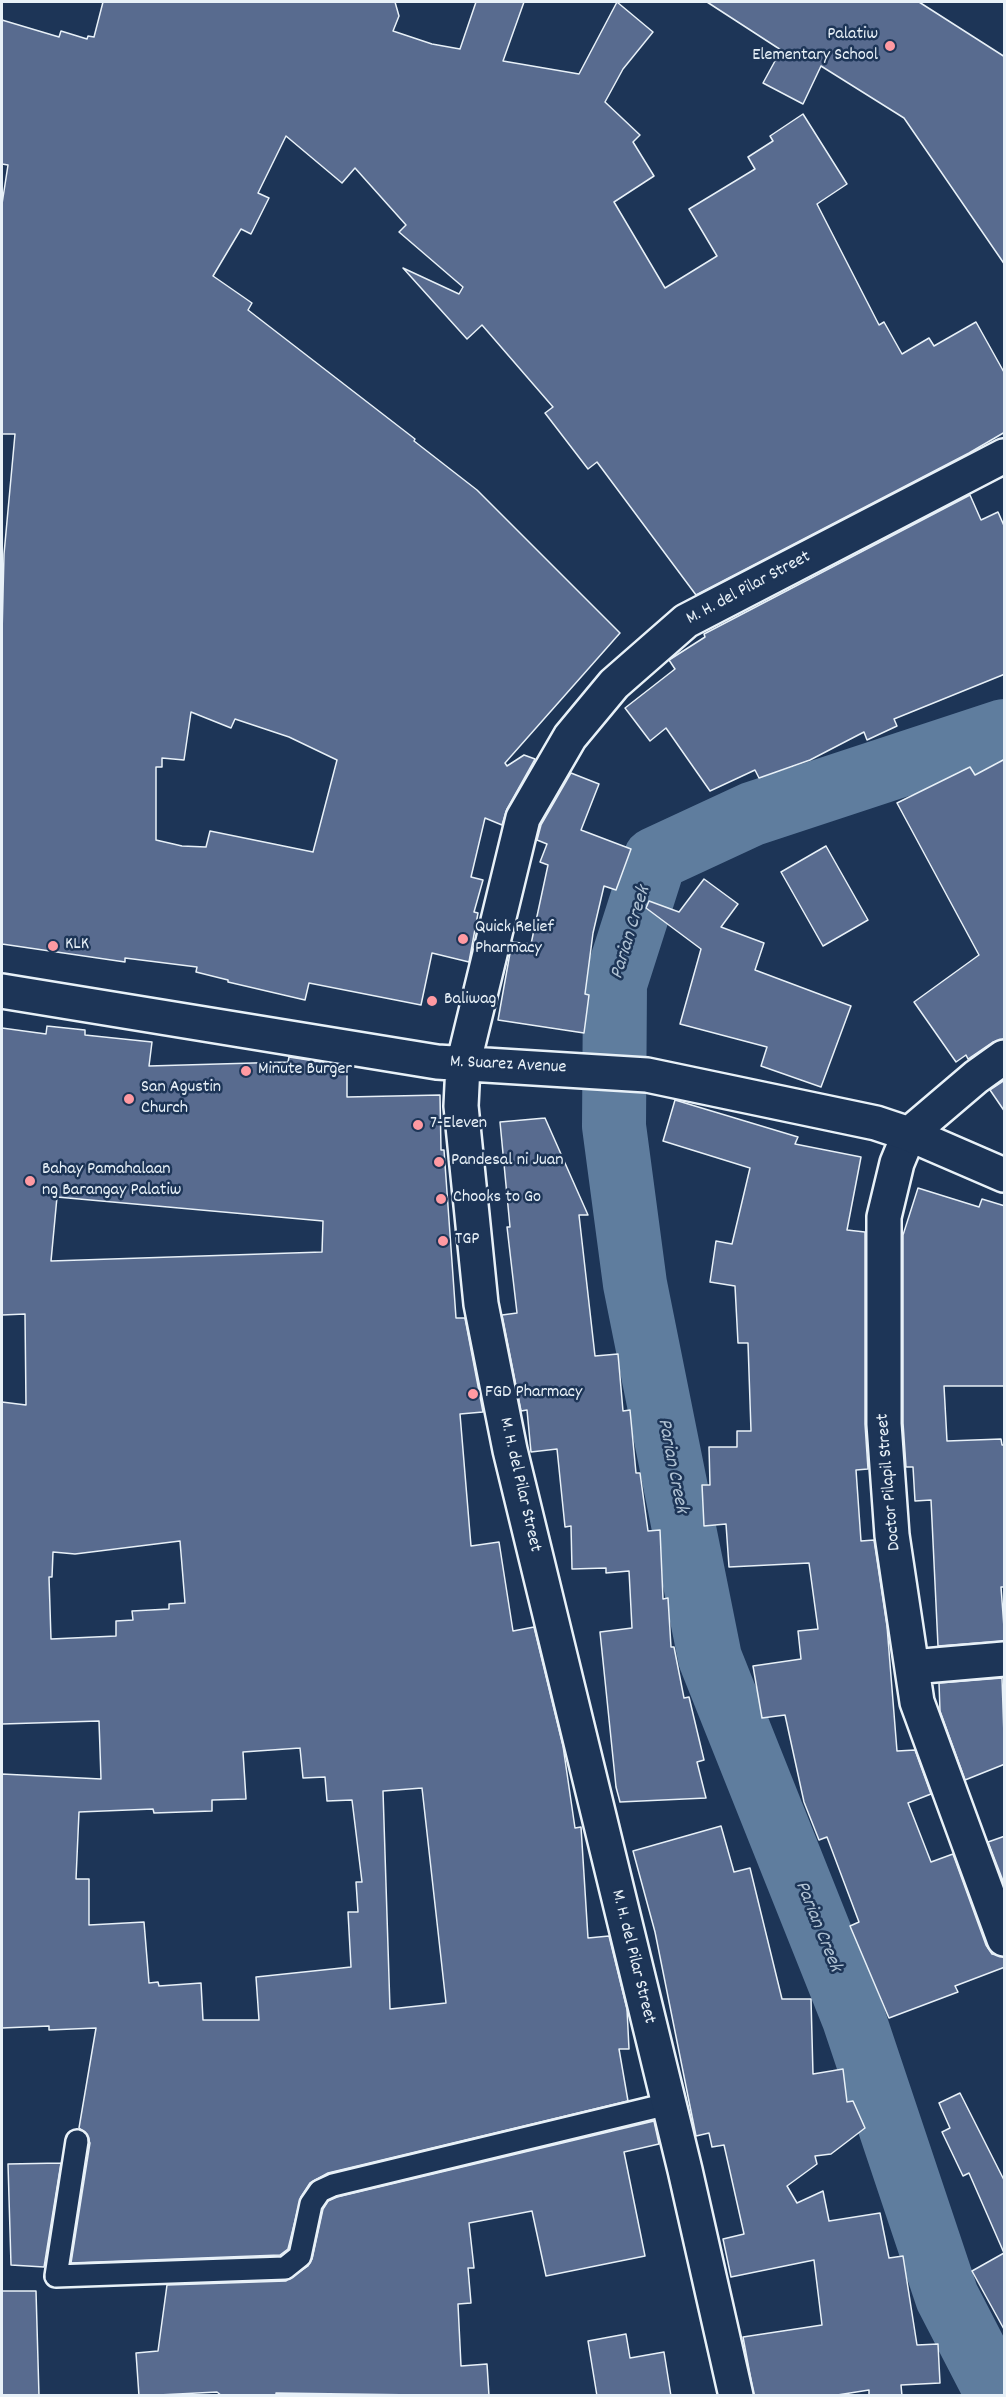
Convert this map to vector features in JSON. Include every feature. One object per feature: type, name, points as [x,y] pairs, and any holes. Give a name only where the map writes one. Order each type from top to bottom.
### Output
[{"type":"street","name":"M. H. del Pilar Street","points":[[736,2396],[706,2259],[503,1418],[481,1304],[461,1106],[463,1065],[523,818],[570,737],[614,684],[686,621],[1005,456]]},
{"type":"street","name":"M. Suarez Avenue","points":[[2,991],[463,1065],[639,1073],[876,1123],[909,1134],[1005,1175]]},
{"type":"street","name":"Doctor Pilapil Street","points":[[1005,1058],[976,1077],[909,1134],[897,1162],[884,1217],[882,1351],[884,1424],[892,1535],[917,1702],[1005,1939]]},
{"type":"street","points":[[912,1667],[1005,1659]]},
{"type":"lane","points":[[77,2141],[56,2276],[285,2268],[300,2256],[311,2204],[320,2192],[333,2185],[668,2104]]},
{"type":"building","points":[[103,2],[395,2],[399,16],[393,31],[432,44],[460,49],[476,2],[524,2],[503,61],[579,74],[617,2],[653,32],[623,69],[605,102],[640,135],[633,142],[654,176],[614,202],[665,288],[717,256],[689,209],[755,169],[748,157],[773,141],[770,136],[803,114],[847,184],[817,204],[879,325],[884,322],[902,354],[929,338],[934,346],[976,322],[1005,374],[1005,432],[696,595],[597,462],[588,469],[545,413],[553,407],[482,325],[467,339],[403,268],[459,294],[463,287],[399,232],[406,225],[355,168],[342,183],[286,136],[258,193],[269,198],[251,234],[241,229],[213,276],[252,303],[248,310],[477,490],[620,633],[505,763],[507,766],[524,755],[535,759],[507,809],[502,825],[485,818],[471,877],[483,880],[474,912],[478,913],[469,962],[432,953],[421,1005],[309,983],[305,1000],[228,982],[228,980],[196,972],[197,967],[125,958],[125,962],[2,944],[4,554],[15,434],[2,434],[2,204],[8,165],[2,164],[2,20],[59,37],[61,31],[87,39],[88,36],[94,37]],"holes":[[[191,712],[231,728],[235,719],[289,737],[337,760],[313,852],[210,831],[206,847],[182,846],[156,840],[156,767],[162,767],[162,758],[184,760]]]},
{"type":"building","name":"Palatiw Elementary School","points":[[707,2],[919,2],[1005,57],[1005,265],[904,118],[821,66],[803,104],[763,83],[781,50]]},
{"type":"building","points":[[970,495],[981,520],[998,512],[1005,528],[1005,674],[894,719],[897,726],[867,740],[864,732],[810,760],[759,778],[755,770],[710,791],[666,728],[650,741],[625,708],[675,669],[669,660],[705,637],[704,634]]},
{"type":"building","points":[[1005,759],[1005,1039],[993,1042],[968,1059],[966,1055],[956,1062],[914,1002],[979,955],[897,803],[970,767],[975,775]]},
{"type":"building","points":[[571,773],[599,784],[581,830],[631,849],[616,890],[604,886],[593,933],[585,994],[589,995],[584,1033],[498,1020],[512,942],[531,944],[548,865],[540,862],[547,844],[537,840],[541,825]]},
{"type":"building","points":[[826,846],[868,920],[823,946],[781,872]]},
{"type":"building","points":[[704,879],[738,904],[721,927],[764,943],[755,970],[851,1006],[821,1087],[761,1066],[767,1047],[680,1024],[701,949],[646,908],[649,901],[679,912]]},
{"type":"building","points":[[47,1026],[85,1030],[85,1035],[152,1042],[149,1066],[288,1062],[289,1057],[347,1066],[347,1097],[440,1095],[441,1150],[444,1150],[456,1318],[465,1318],[483,1412],[460,1414],[471,1546],[499,1542],[513,1631],[534,1627],[563,1746],[575,1828],[581,1827],[588,1938],[609,1936],[627,2009],[629,2049],[619,2049],[628,2101],[328,2173],[310,2183],[301,2197],[288,2249],[280,2255],[71,2263],[90,2143],[85,2132],[79,2128],[96,2028],[49,2030],[49,2026],[2,2028],[2,1774],[101,1779],[99,1721],[2,1724],[2,1402],[26,1405],[25,1314],[2,1315],[2,1028],[46,1034]],"holes":[[[57,1197],[323,1221],[322,1252],[51,1261]],[[180,1541],[185,1603],[169,1604],[169,1609],[132,1611],[133,1620],[116,1621],[116,1636],[51,1639],[49,1577],[52,1577],[53,1552],[75,1554]],[[300,1748],[303,1778],[325,1777],[327,1801],[352,1800],[362,1882],[356,1882],[358,1912],[348,1912],[351,1967],[256,1977],[259,2020],[203,2020],[201,1983],[159,1986],[158,1982],[149,1983],[144,1922],[89,1925],[89,1879],[76,1879],[79,1812],[153,1809],[154,1813],[212,1811],[212,1800],[246,1799],[243,1752]],[[422,1788],[446,2003],[390,2009],[383,1791]]]},
{"type":"building","points":[[1005,1080],[1005,1112],[990,1090]]},
{"type":"building","points":[[675,1100],[798,1137],[795,1144],[861,1157],[847,1230],[865,1232],[865,1424],[868,1469],[856,1470],[861,1541],[874,1540],[887,1626],[897,1751],[915,1750],[931,1794],[908,1803],[931,1862],[953,1854],[986,1945],[992,1954],[1005,1957],[1005,1967],[955,1986],[958,1992],[889,2018],[850,1926],[859,1922],[827,1837],[819,1840],[804,1802],[785,1715],[762,1718],[753,1666],[801,1659],[798,1631],[818,1629],[809,1563],[729,1567],[726,1524],[704,1526],[702,1485],[710,1485],[709,1447],[737,1447],[737,1431],[751,1431],[748,1343],[738,1343],[735,1286],[710,1282],[716,1241],[732,1244],[750,1168],[663,1141]]},
{"type":"building","points":[[545,1118],[588,1215],[579,1215],[595,1356],[618,1354],[623,1411],[630,1410],[636,1473],[640,1473],[648,1531],[660,1530],[663,1599],[668,1598],[671,1647],[674,1647],[684,1698],[689,1697],[704,1760],[697,1762],[706,1798],[620,1802],[616,1787],[600,1632],[632,1628],[629,1571],[606,1573],[606,1568],[572,1569],[571,1526],[565,1527],[557,1449],[531,1452],[527,1410],[521,1411],[502,1315],[517,1313],[507,1227],[510,1227],[500,1122]]},
{"type":"building","points":[[918,1188],[979,1207],[982,1199],[1005,1206],[1005,1386],[944,1386],[947,1441],[1001,1439],[1002,1445],[1005,1445],[1005,1587],[1001,1587],[1005,1641],[938,1646],[931,1500],[915,1501],[913,1467],[906,1467],[903,1423],[903,1235]]},
{"type":"building","points":[[1002,1678],[1005,1764],[965,1780],[940,1711],[939,1683]]},
{"type":"building","points":[[721,1826],[734,1872],[750,1868],[782,1999],[811,1999],[813,2074],[843,2069],[847,2102],[853,2101],[865,2128],[831,2154],[815,2156],[817,2164],[787,2186],[797,2203],[823,2191],[829,2221],[880,2213],[889,2258],[903,2256],[917,2345],[938,2344],[940,2383],[901,2385],[902,2396],[869,2396],[869,2390],[831,2396],[754,2396],[743,2337],[822,2325],[814,2260],[731,2277],[723,2239],[744,2234],[724,2145],[712,2147],[709,2133],[696,2136],[655,1932],[633,1851]]},
{"type":"building","points":[[1005,1836],[1005,1886],[988,1842]]},
{"type":"building","points":[[960,2093],[1005,2182],[1005,2331],[972,2271],[1004,2253],[969,2173],[963,2176],[942,2132],[950,2128],[939,2103]]},
{"type":"building","points":[[654,2121],[659,2144],[624,2152],[645,2256],[546,2276],[532,2211],[469,2223],[474,2268],[468,2268],[471,2303],[458,2304],[461,2366],[487,2364],[489,2396],[276,2393],[276,2396],[222,2396],[217,2392],[139,2396],[136,2353],[158,2351],[167,2285],[286,2281],[308,2266],[312,2259],[323,2209],[328,2201],[337,2197]]},
{"type":"building","points":[[61,2163],[44,2267],[11,2265],[8,2164]]},
{"type":"building","points":[[2,2291],[36,2291],[39,2396],[2,2396]]},
{"type":"building","points":[[626,2334],[630,2358],[664,2352],[671,2396],[597,2396],[588,2341]]},
{"type":"waterway","name":"Parian Creek","points":[[1001,2396],[993,2386],[947,2297],[854,2019],[710,1658],[635,1284],[614,1126],[615,984],[655,859],[752,814],[1004,731]]},
{"type":"place","name":"Palatiw Elementary School","points":[[890,46]]},
{"type":"place","name":"Quick Relief Pharmacy","points":[[463,939]]},
{"type":"place","name":"KLK","points":[[53,946]]},
{"type":"place","name":"Baliwag","points":[[432,1001]]},
{"type":"place","name":"Minute Burger","points":[[246,1071]]},
{"type":"place","name":"San Agustin Church","points":[[129,1099]]},
{"type":"place","name":"7-Eleven","points":[[418,1125]]},
{"type":"place","name":"Pandesal ni Juan","points":[[439,1162]]},
{"type":"place","name":"Bahay Pamahalaan ng Barangay Palatiw","points":[[30,1181]]},
{"type":"place","name":"Chooks to Go","points":[[441,1199]]},
{"type":"place","name":"TGP","points":[[443,1241]]},
{"type":"place","name":"FGD Pharmacy","points":[[473,1394]]}]
